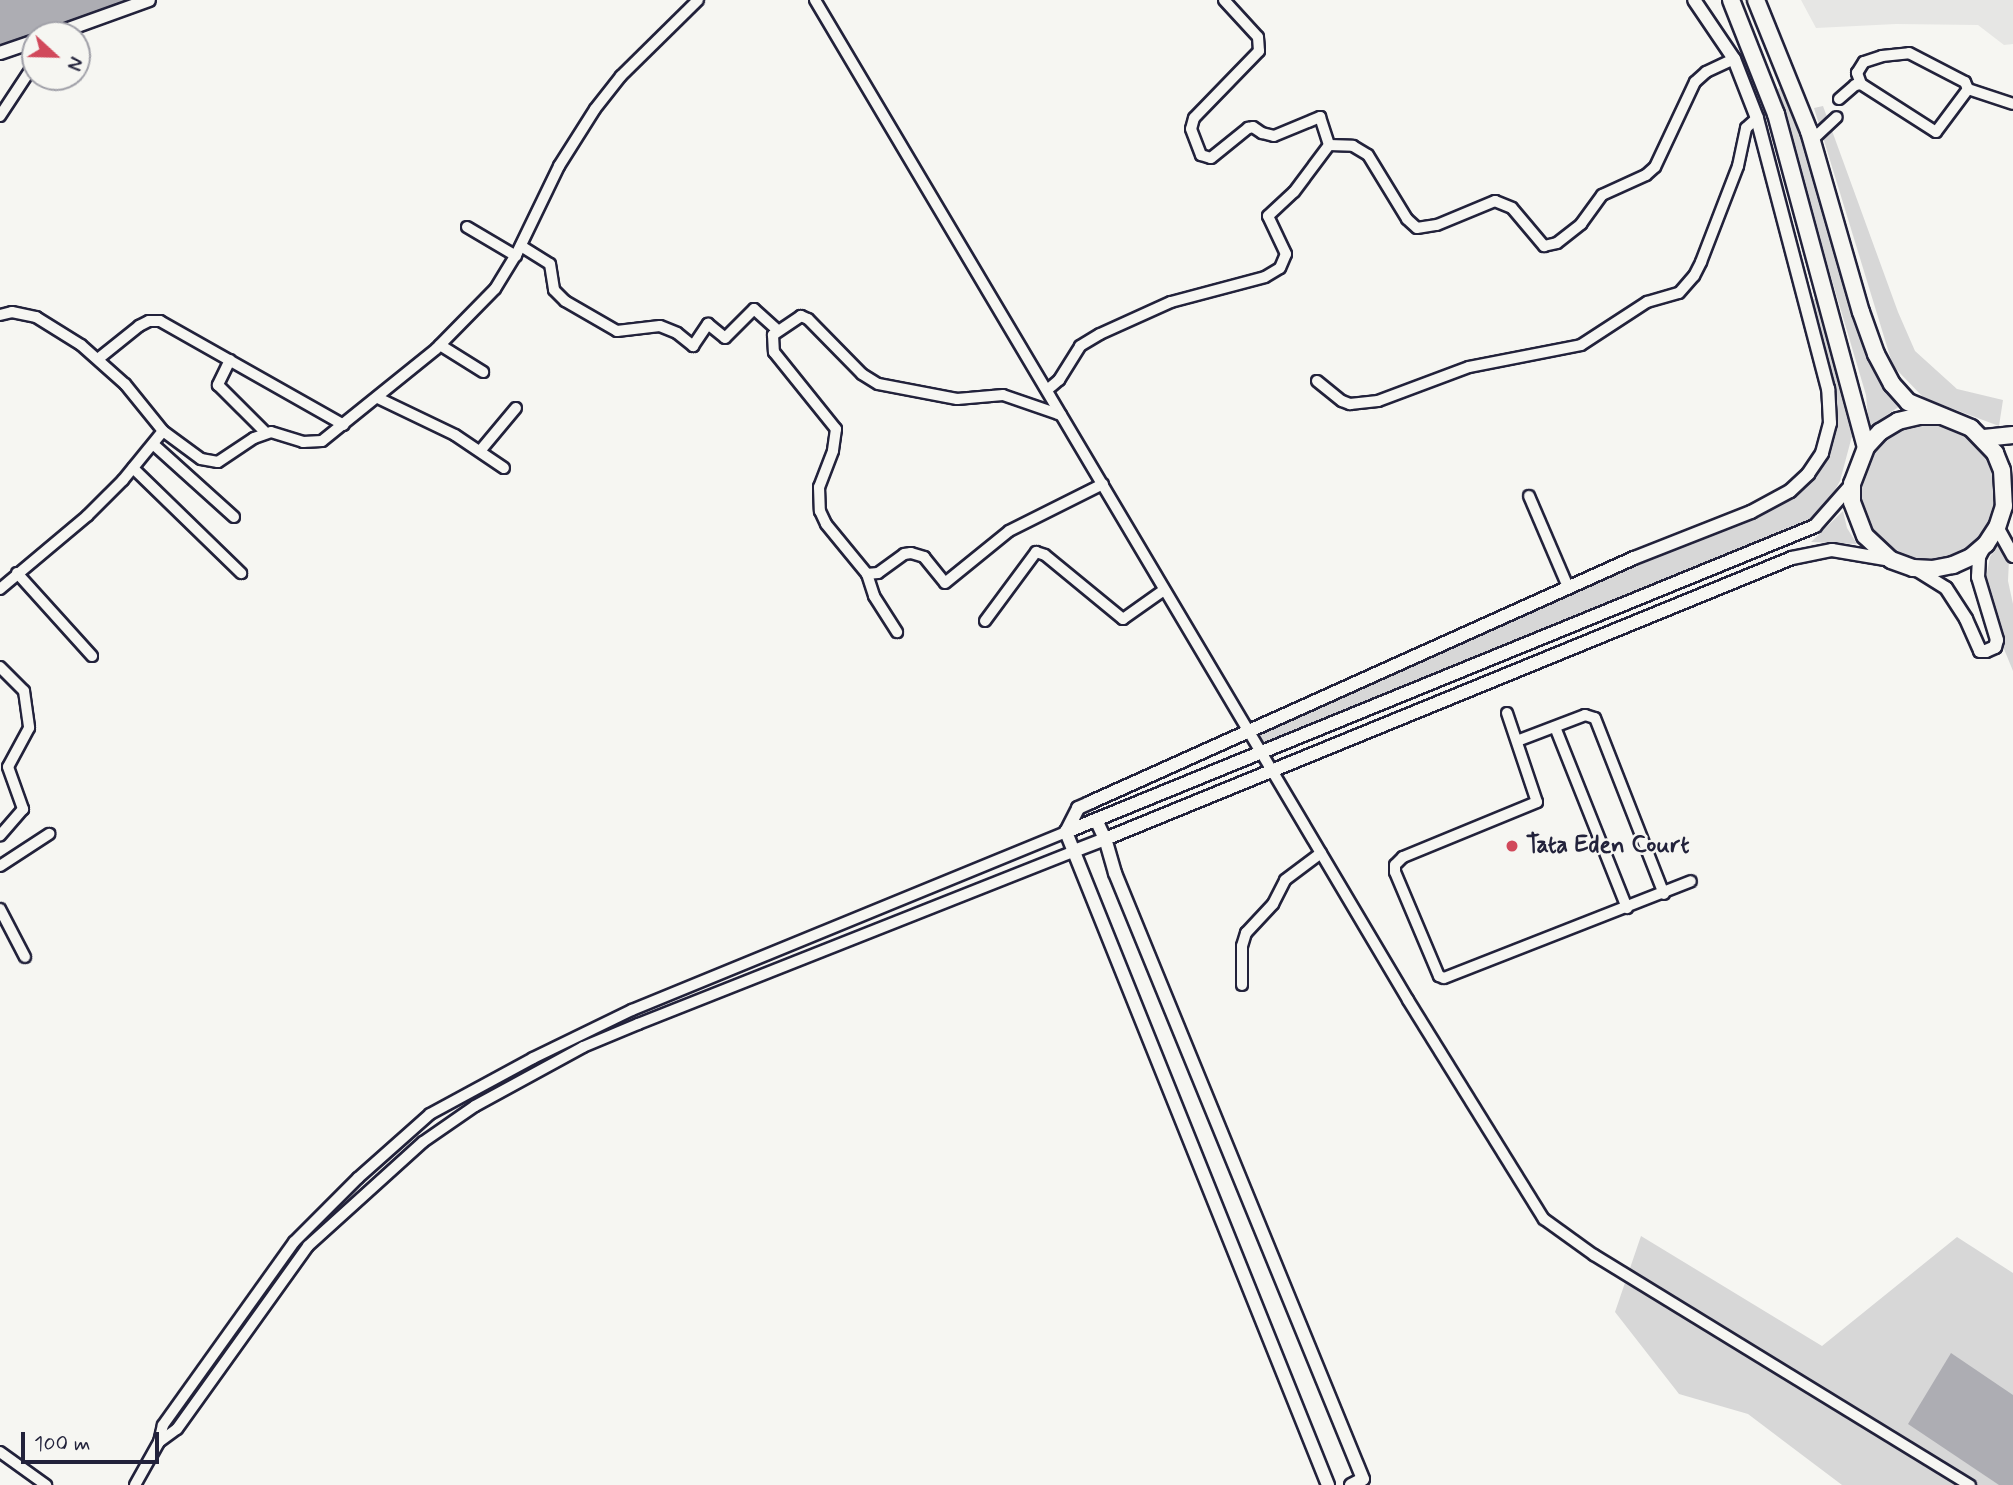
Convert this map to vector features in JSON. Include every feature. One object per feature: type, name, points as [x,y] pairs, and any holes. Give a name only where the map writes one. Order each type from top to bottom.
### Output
[{"type":"main road","points":[[1731,0],[1748,51],[1776,114],[1866,447]]},
{"type":"main road","points":[[1756,0],[1811,141],[1845,261],[1876,354],[1892,384],[1908,402],[1956,420],[1984,438],[2002,470],[2008,500],[1997,527],[1986,544],[1971,557],[1953,565],[1933,569],[1913,568],[1891,560],[1865,536],[1856,520],[1852,484],[1866,447],[1880,432],[1898,421],[1919,416],[1940,416]]},
{"type":"main road","points":[[1984,438],[2013,435]]},
{"type":"street","points":[[85,21],[114,9],[149,0]]},
{"type":"street","points":[[0,315],[24,313],[48,322],[98,359],[125,384],[163,431],[201,459],[214,463],[266,433],[285,434],[312,444],[322,441],[440,345],[495,289],[518,251],[559,166],[595,109],[621,76],[698,0]]},
{"type":"street","points":[[815,0],[1408,1000],[1550,1226],[1970,1485]]},
{"type":"street","points":[[1224,0],[1258,37],[1259,51],[1194,118],[1191,130],[1201,155],[1211,158],[1248,128],[1253,127],[1262,134],[1274,136],[1315,116],[1323,122],[1329,145]]},
{"type":"street","points":[[1066,832],[1079,808],[1089,803],[1568,587],[1751,512],[1790,491],[1808,474],[1822,453],[1830,423],[1828,389],[1756,118],[1734,59],[1694,0]]},
{"type":"street","points":[[0,53],[21,46]]},
{"type":"street","points":[[1968,89],[1936,132],[1860,84],[1857,73],[1864,62],[1882,56],[1909,53],[1965,82],[1968,89],[2013,104]]},
{"type":"street","points":[[1329,145],[1353,146],[1368,155],[1407,219],[1417,228],[1437,225],[1495,201],[1512,208],[1539,242],[1550,247],[1587,219],[1602,195],[1646,175],[1655,167],[1695,82],[1706,72],[1734,59]]},
{"type":"street","points":[[0,116],[21,84]]},
{"type":"street","points":[[1839,99],[1860,84]]},
{"type":"street","points":[[1811,141],[1837,117]]},
{"type":"street","points":[[1317,381],[1342,401],[1350,404],[1378,401],[1469,367],[1581,345],[1647,302],[1679,293],[1694,276],[1701,262],[1738,166],[1746,128],[1756,118]]},
{"type":"street","points":[[1047,390],[1059,380],[1080,346],[1100,334],[1171,302],[1265,277],[1280,268],[1286,254],[1268,216],[1294,192],[1329,145]]},
{"type":"street","points":[[467,227],[550,264],[554,290],[565,301],[617,331],[628,332],[660,326],[677,333],[693,346],[708,324],[725,338],[754,309],[777,330]]},
{"type":"street","points":[[1804,293],[1823,288]]},
{"type":"street","points":[[897,632],[874,596],[867,574],[825,524],[820,511],[819,487],[833,451],[836,429],[774,352],[771,343],[777,330],[796,318],[808,319],[862,374],[888,387],[957,399],[1003,395],[1061,415]]},
{"type":"street","points":[[98,359],[149,321],[160,321],[344,425]]},
{"type":"street","points":[[440,345],[482,372]]},
{"type":"street","points":[[230,360],[219,378],[218,385],[266,433]]},
{"type":"street","points":[[378,398],[455,435],[504,468]]},
{"type":"street","points":[[480,451],[516,408]]},
{"type":"street","points":[[0,589],[87,516],[133,468],[163,431]]},
{"type":"street","points":[[153,444],[234,517]]},
{"type":"street","points":[[133,468],[241,573]]},
{"type":"street","points":[[867,574],[878,573],[904,554],[911,553],[924,557],[946,583],[1009,531],[1103,484]]},
{"type":"street","points":[[135,1485],[159,1442],[163,1425],[294,1242],[358,1178],[430,1114],[533,1058],[632,1010],[1815,526],[1852,484]]},
{"type":"street","points":[[1529,496],[1568,587]]},
{"type":"street","points":[[1997,527],[2013,556]]},
{"type":"street","points":[[1913,568],[1946,588],[1966,619],[1980,651],[1986,651],[1995,647],[1997,640],[1978,578],[1979,556],[1986,544]]},
{"type":"street","points":[[159,1442],[177,1429],[308,1246],[423,1142],[475,1106],[583,1047],[1105,839],[1792,558],[1832,550],[1891,560]]},
{"type":"street","points":[[985,621],[1036,552],[1045,555],[1123,619],[1164,590]]},
{"type":"street","points":[[18,573],[92,656]]},
{"type":"street","points":[[0,667],[24,691],[29,728],[8,767],[23,809],[0,835]]},
{"type":"street","points":[[1507,713],[1538,799],[1536,804],[1403,857],[1395,865],[1395,872],[1437,973],[1444,978],[1664,894],[1691,881]]},
{"type":"street","points":[[1517,741],[1585,715],[1595,718],[1664,894]]},
{"type":"street","points":[[1555,727],[1627,908]]},
{"type":"street","points":[[1096,820],[1115,873],[1363,1479],[1351,1485]]},
{"type":"street","points":[[1066,832],[1328,1485]]},
{"type":"street","points":[[0,866],[49,834]]},
{"type":"street","points":[[1242,985],[1242,946],[1247,933],[1273,904],[1284,880],[1321,853]]},
{"type":"street","points":[[0,909],[25,957]]},
{"type":"street","points":[[0,1452],[46,1485]]},
{"type":"shaded area","points":[[0,0],[155,0],[91,24],[91,21],[21,21],[21,49],[0,57]]},
{"type":"shaded area","points":[[1801,0],[2013,0],[2013,44],[2004,45],[1978,25],[1896,24],[1816,28]]},
{"type":"shaded area","points":[[1785,86],[1858,327],[1882,383],[1900,406],[1869,427],[1866,395],[1805,189],[1772,91]]},
{"type":"shaded area","points":[[1823,106],[1898,312],[1915,351],[1957,389],[2003,400],[1999,426],[1924,398],[1893,366],[1814,108]]},
{"type":"shaded area","points":[[1819,298],[1848,407],[1852,436],[1840,481],[1828,503],[1814,518],[1261,744],[1258,736],[1451,646],[1591,582],[1774,506],[1833,437],[1836,407],[1812,299]]},
{"type":"shaded area","points":[[1929,422],[1956,427],[1978,443],[1994,465],[1999,492],[1994,519],[1978,541],[1956,557],[1929,562],[1902,557],[1880,541],[1864,519],[1859,492],[1864,465],[1880,443],[1902,427]]},
{"type":"shaded area","points":[[1843,511],[1847,528],[1857,544],[1811,542]]},
{"type":"shaded area","points":[[2000,541],[2009,560],[2008,581],[2013,604],[2013,671],[1997,632],[1985,584],[1990,557]]},
{"type":"shaded area","points":[[1641,1236],[1822,1346],[1957,1237],[2013,1273],[2013,1485],[1842,1485],[1748,1414],[1679,1394],[1615,1312]]},
{"type":"shaded area","points":[[1951,1353],[2013,1395],[2013,1485],[1999,1485],[1908,1424]]},
{"type":"place","name":"Tata Eden Court","points":[[1512,846]]}]
